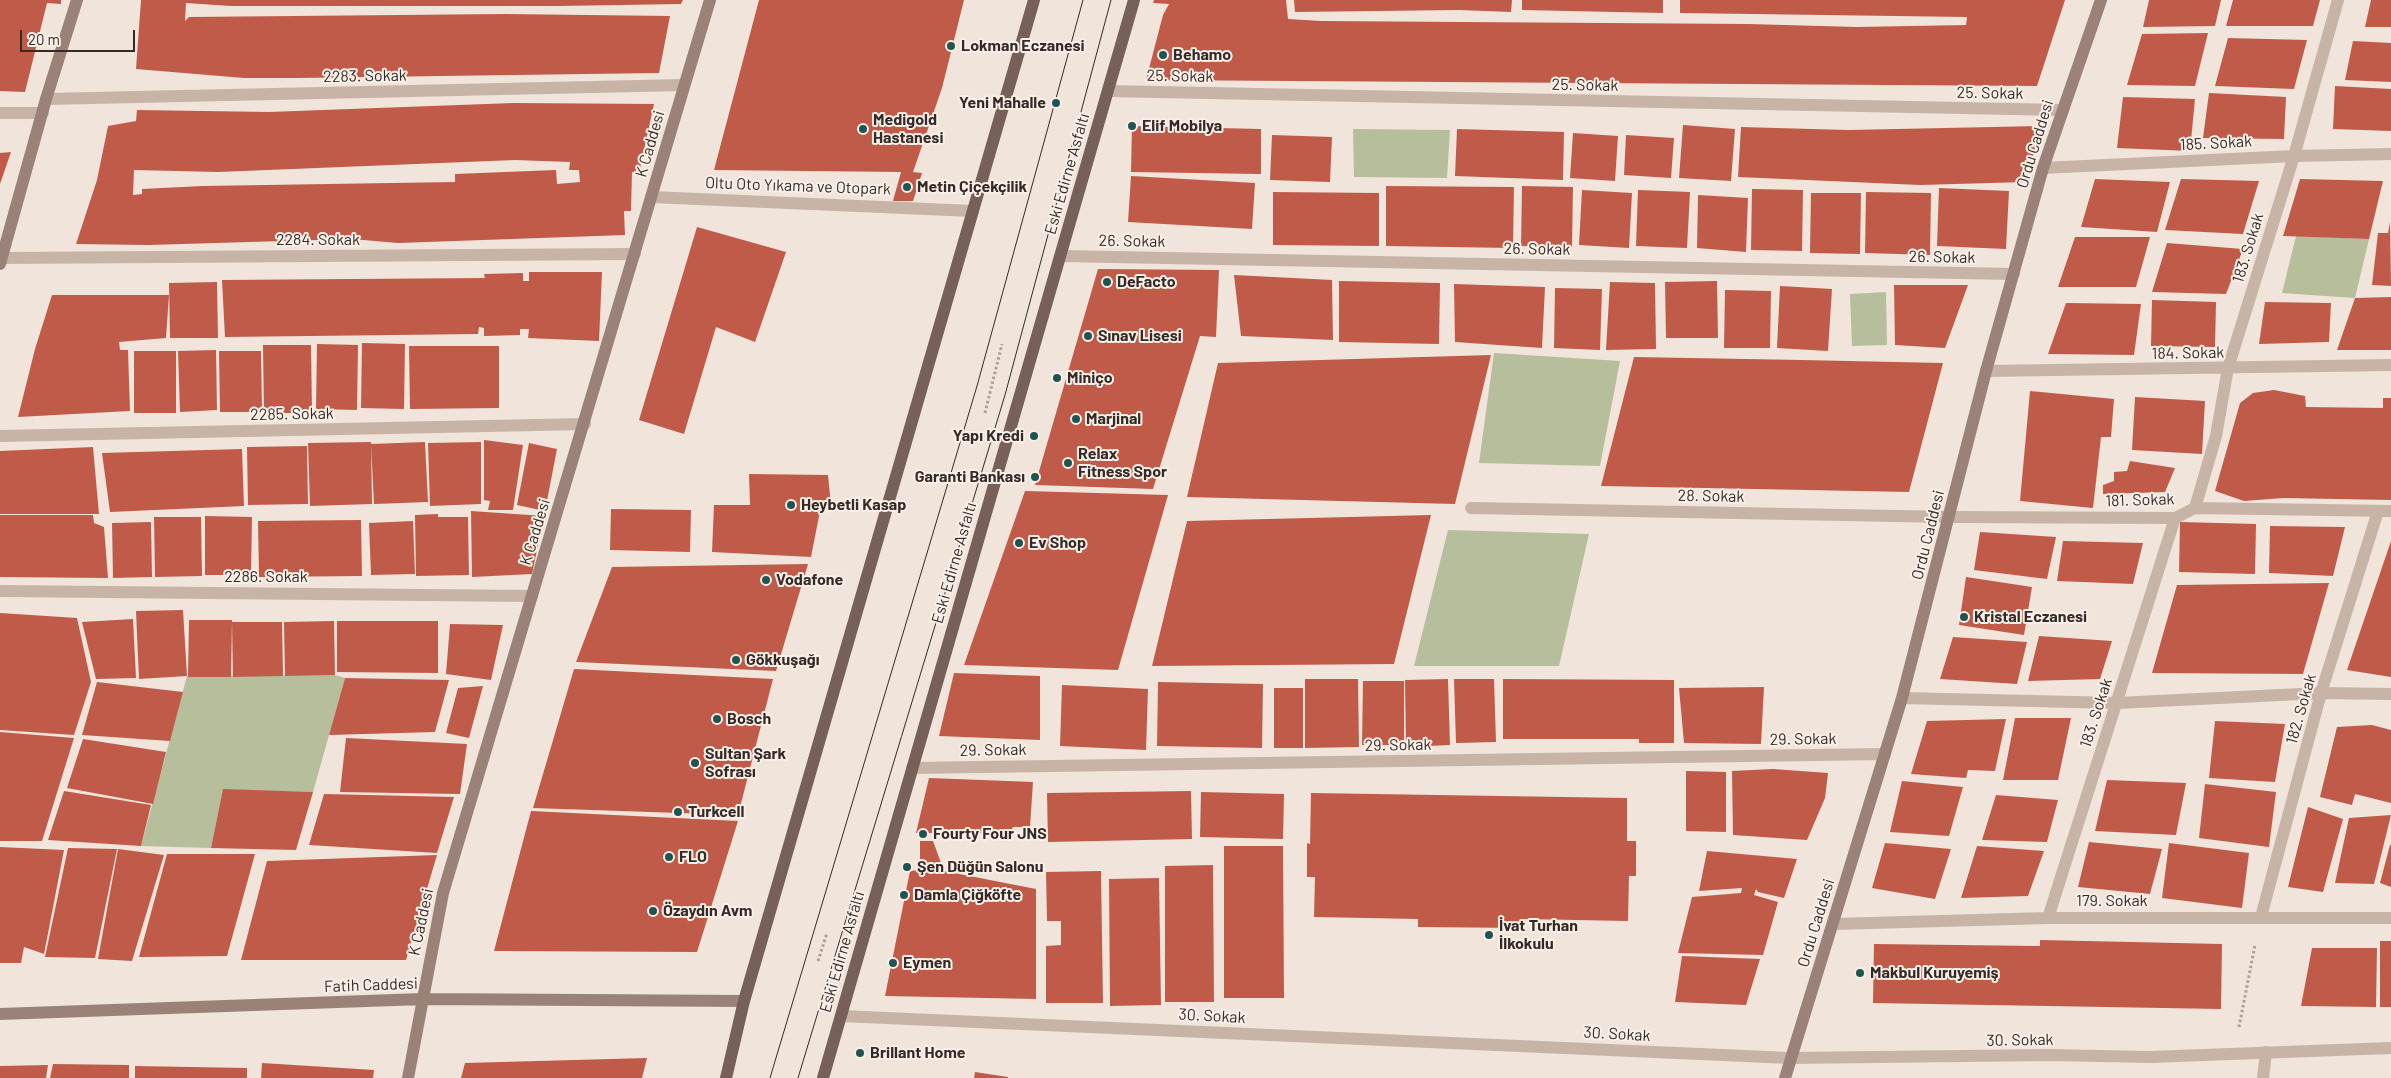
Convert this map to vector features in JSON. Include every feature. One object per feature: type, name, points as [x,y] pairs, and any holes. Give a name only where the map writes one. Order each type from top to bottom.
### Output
[{"type":"main road","points":[[1,261],[42,113],[77,0]]},
{"type":"main road","name":"K Caddesi","points":[[408,1078],[443,893],[585,424],[710,0]]},
{"type":"main road","points":[[726,1078],[744,1001],[1034,0]]},
{"type":"main road","name":"Eski Edirne Asfaltı","points":[[823,1078],[1134,0]]},
{"type":"main road","name":"Ordu Caddesi","points":[[1785,1078],[1834,924],[1902,698],[1986,371],[2043,168],[2101,0]]},
{"type":"main road","name":"Fatih Caddesi","points":[[0,1014],[422,999],[744,1001]]},
{"type":"street","name":"183. Sokak","points":[[2195,508],[2216,436],[2228,368],[2294,156],[2338,0]]},
{"type":"street","name":"2283. Sokak","points":[[46,100],[684,85]]},
{"type":"street","name":"25. Sokak","points":[[1108,91],[2062,110]]},
{"type":"street","points":[[0,113],[42,113]]},
{"type":"street","name":"185. Sokak","points":[[2043,168],[2294,156],[2391,154]]},
{"type":"street","name":"Oltu Oto Yıkama ve Otopark","points":[[651,196],[973,211]]},
{"type":"street","name":"2284. Sokak","points":[[1,261],[635,254]]},
{"type":"street","name":"26. Sokak","points":[[1060,256],[2014,274]]},
{"type":"street","name":"184. Sokak","points":[[1986,371],[2391,365]]},
{"type":"street","name":"2285. Sokak","points":[[0,436],[585,424]]},
{"type":"street","name":"28. Sokak","points":[[1472,508],[1949,517]]},
{"type":"street","name":"181. Sokak","points":[[1949,517],[2176,518],[2195,508],[2385,511]]},
{"type":"street","name":"182. Sokak","points":[[2260,917],[2321,693],[2385,511]]},
{"type":"street","name":"183. Sokak","points":[[2048,918],[2176,518]]},
{"type":"street","name":"2286. Sokak","points":[[0,591],[532,596]]},
{"type":"street","points":[[1902,698],[2117,703],[2321,693],[2391,694]]},
{"type":"street","name":"29. Sokak","points":[[912,768],[1885,754]]},
{"type":"street","name":"179. Sokak","points":[[1834,924],[2048,918],[2391,918]]},
{"type":"street","name":"30. Sokak","points":[[841,1016],[1790,1058],[2050,1055],[2150,1057],[2391,1048]]},
{"type":"street","points":[[2263,1078],[2266,1052]]},
{"type":"path","points":[[984,417],[1002,344]]},
{"type":"path","points":[[2234,1054],[2260,917]]},
{"type":"path","points":[[818,961],[827,933]]},
{"type":"green space","points":[[1353,129],[1450,130],[1447,178],[1354,177]]},
{"type":"green space","points":[[2296,236],[2369,239],[2355,298],[2282,293]]},
{"type":"green space","points":[[1886,292],[1887,345],[1852,346],[1850,294]]},
{"type":"green space","points":[[1494,353],[1620,361],[1600,466],[1479,463]]},
{"type":"green space","points":[[1448,530],[1589,534],[1559,666],[1414,666]]},
{"type":"green space","points":[[335,675],[345,678],[313,792],[223,790],[211,848],[141,846],[187,676]]},
{"type":"building","points":[[0,0],[61,0],[61,4],[47,3],[25,92],[0,91]]},
{"type":"building","points":[[141,0],[683,0],[681,4],[558,6],[231,6],[186,3],[185,21],[189,17],[505,14],[670,16],[659,73],[244,78],[136,69]]},
{"type":"building","points":[[759,0],[964,0],[942,88],[913,172],[922,173],[913,201],[893,201],[901,172],[714,170]]},
{"type":"building","points":[[1154,0],[1286,0],[1288,19],[1321,21],[1748,24],[1857,27],[1966,25],[1967,17],[1680,13],[1680,0],[2065,0],[2037,86],[1146,80],[1163,15],[1169,4],[1153,3]]},
{"type":"building","points":[[1294,0],[1512,0],[1511,12],[1459,10],[1295,12]]},
{"type":"building","points":[[1522,0],[1663,0],[1663,13],[1522,10]]},
{"type":"building","points":[[2149,0],[2221,0],[2215,26],[2143,27]]},
{"type":"building","points":[[2233,0],[2320,0],[2313,26],[2226,26]]},
{"type":"building","points":[[2371,0],[2391,0],[2391,27],[2365,27]]},
{"type":"building","points":[[2208,33],[2195,86],[2127,85],[2142,34]]},
{"type":"building","points":[[2228,38],[2307,40],[2294,89],[2215,86]]},
{"type":"building","points":[[2353,41],[2391,43],[2391,82],[2345,80]]},
{"type":"building","points":[[2335,86],[2391,89],[2391,131],[2333,129]]},
{"type":"building","points":[[2209,93],[2286,97],[2284,139],[2203,138]]},
{"type":"building","points":[[2123,97],[2195,99],[2190,151],[2117,148]]},
{"type":"building","points":[[513,103],[654,104],[639,173],[632,172],[631,211],[624,211],[625,235],[398,243],[352,239],[148,245],[76,244],[97,180],[108,126],[136,121],[137,110],[269,112]],"holes":[[[515,160],[570,162],[569,170],[579,170],[580,182],[557,184],[556,170],[455,174],[455,182],[202,186],[142,189],[142,194],[133,195],[134,170],[218,172]]]},
{"type":"building","points":[[1683,125],[1735,129],[1731,181],[1679,178]]},
{"type":"building","points":[[1132,126],[1261,129],[1261,174],[1131,172]]},
{"type":"building","points":[[2041,126],[2026,182],[1920,185],[1738,177],[1741,127],[1848,130]]},
{"type":"building","points":[[1457,129],[1564,132],[1563,180],[1455,176]]},
{"type":"building","points":[[1573,133],[1618,136],[1615,181],[1570,178]]},
{"type":"building","points":[[1272,135],[1332,137],[1330,182],[1270,180]]},
{"type":"building","points":[[1626,135],[1674,138],[1671,178],[1624,175]]},
{"type":"building","points":[[11,152],[0,184],[0,153]]},
{"type":"building","points":[[1131,176],[1255,183],[1252,229],[1128,222]]},
{"type":"building","points":[[2095,179],[2170,182],[2157,232],[2081,227]]},
{"type":"building","points":[[2181,179],[2259,181],[2243,234],[2165,230]]},
{"type":"building","points":[[2300,179],[2383,181],[2369,239],[2283,236]]},
{"type":"building","points":[[1386,186],[1514,187],[1513,248],[1386,246]]},
{"type":"building","points":[[1522,186],[1573,187],[1572,247],[1521,246]]},
{"type":"building","points":[[1939,188],[2009,191],[2006,249],[1937,246]]},
{"type":"building","points":[[1752,189],[1803,190],[1802,251],[1751,250]]},
{"type":"building","points":[[1582,190],[1632,193],[1629,248],[1579,245]]},
{"type":"building","points":[[1638,190],[1690,192],[1687,248],[1636,246]]},
{"type":"building","points":[[1273,192],[1379,193],[1379,246],[1273,245]]},
{"type":"building","points":[[1866,192],[1931,193],[1930,255],[1865,253]]},
{"type":"building","points":[[1811,193],[1861,193],[1860,254],[1810,253]]},
{"type":"building","points":[[1698,195],[1748,198],[1746,252],[1697,248]]},
{"type":"building","points":[[2390,222],[2391,286],[2372,285],[2378,233],[2388,233]]},
{"type":"building","points":[[697,227],[786,252],[755,342],[716,327],[684,434],[639,420]]},
{"type":"building","points":[[2075,237],[2150,237],[2136,287],[2058,287]]},
{"type":"building","points":[[2167,243],[2243,249],[2226,294],[2152,292]]},
{"type":"building","points":[[1098,269],[1219,270],[1216,337],[1200,336],[1153,489],[1035,485]]},
{"type":"building","points":[[529,272],[602,272],[599,341],[528,338],[529,329],[520,329],[520,335],[484,336],[484,328],[479,327],[478,334],[225,337],[222,280],[485,278],[484,274],[523,273],[523,281],[529,281]]},
{"type":"building","points":[[1234,275],[1332,280],[1333,340],[1241,336]]},
{"type":"building","points":[[1339,281],[1440,283],[1439,344],[1339,342]]},
{"type":"building","points":[[1717,281],[1718,338],[1666,338],[1665,282]]},
{"type":"building","points":[[217,282],[218,338],[170,338],[169,283]]},
{"type":"building","points":[[1610,282],[1655,283],[1656,349],[1606,350]]},
{"type":"building","points":[[1454,284],[1545,287],[1542,348],[1455,342]]},
{"type":"building","points":[[1894,285],[1968,285],[1945,348],[1895,345]]},
{"type":"building","points":[[1780,286],[1832,289],[1828,351],[1777,348]]},
{"type":"building","points":[[1555,288],[1602,289],[1600,350],[1554,348]]},
{"type":"building","points":[[1725,290],[1771,291],[1770,348],[1724,348]]},
{"type":"building","points":[[52,295],[169,295],[166,338],[119,342],[120,350],[128,350],[130,411],[18,417],[35,349]]},
{"type":"building","points":[[2391,297],[2391,350],[2337,350],[2355,298]]},
{"type":"building","points":[[2152,300],[2216,302],[2215,347],[2151,346]]},
{"type":"building","points":[[2265,302],[2331,303],[2329,342],[2259,344]]},
{"type":"building","points":[[2066,303],[2141,304],[2134,355],[2048,354]]},
{"type":"building","points":[[362,343],[405,344],[404,409],[361,408]]},
{"type":"building","points":[[317,344],[358,345],[357,410],[316,409]]},
{"type":"building","points":[[263,345],[311,345],[312,413],[264,413]]},
{"type":"building","points":[[409,346],[499,346],[499,408],[410,409]]},
{"type":"building","points":[[216,350],[217,410],[180,412],[178,351]]},
{"type":"building","points":[[134,351],[176,351],[176,413],[134,413]]},
{"type":"building","points":[[219,351],[261,351],[262,412],[220,412]]},
{"type":"building","points":[[1491,355],[1455,504],[1187,497],[1218,363]]},
{"type":"building","points":[[1634,357],[1943,363],[1909,492],[1601,486]]},
{"type":"building","points":[[2274,390],[2305,396],[2306,407],[2383,408],[2383,398],[2391,398],[2391,500],[2283,498],[2244,501],[2215,491],[2240,403],[2253,393]]},
{"type":"building","points":[[2030,391],[2114,399],[2111,437],[2101,437],[2093,508],[2020,501]]},
{"type":"building","points":[[2135,397],[2205,401],[2202,454],[2132,450]]},
{"type":"building","points":[[484,440],[523,445],[513,510],[488,510],[490,501],[484,500]]},
{"type":"building","points":[[371,442],[372,504],[310,506],[308,443]]},
{"type":"building","points":[[425,442],[428,502],[374,504],[371,444]]},
{"type":"building","points":[[481,442],[481,504],[430,506],[428,443]]},
{"type":"building","points":[[529,443],[557,449],[545,511],[517,505]]},
{"type":"building","points":[[307,446],[308,504],[248,505],[247,447]]},
{"type":"building","points":[[93,447],[99,514],[0,514],[0,451]]},
{"type":"building","points":[[242,449],[244,506],[110,512],[102,453]]},
{"type":"building","points":[[2130,461],[2175,468],[2165,492],[2103,494],[2103,485],[2114,481],[2114,472],[2127,471]]},
{"type":"building","points":[[749,474],[828,475],[831,505],[821,506],[811,557],[712,552],[714,505],[750,505]]},
{"type":"building","points":[[1025,491],[1168,495],[1118,670],[964,665]]},
{"type":"building","points":[[611,509],[691,510],[690,552],[610,550]]},
{"type":"building","points":[[471,511],[544,516],[532,574],[472,577]]},
{"type":"building","points":[[438,514],[438,517],[468,517],[469,575],[416,576],[415,515]]},
{"type":"building","points":[[0,515],[93,515],[94,523],[104,527],[108,578],[0,577]]},
{"type":"building","points":[[1431,515],[1394,664],[1152,666],[1187,521]]},
{"type":"building","points":[[205,516],[252,517],[251,575],[205,575]]},
{"type":"building","points":[[154,517],[201,517],[202,576],[155,577]]},
{"type":"building","points":[[361,520],[362,576],[259,577],[258,521]]},
{"type":"building","points":[[413,521],[415,574],[371,575],[369,523]]},
{"type":"building","points":[[151,522],[152,577],[113,578],[112,523]]},
{"type":"building","points":[[2180,522],[2256,524],[2255,574],[2179,572]]},
{"type":"building","points":[[2270,526],[2345,527],[2333,576],[2269,573]]},
{"type":"building","points":[[1980,532],[2056,537],[2047,579],[1974,570]]},
{"type":"building","points":[[2063,541],[2143,543],[2133,584],[2057,581]]},
{"type":"building","points":[[2391,541],[2391,677],[2347,670]]},
{"type":"building","points":[[808,564],[776,671],[576,662],[612,567]]},
{"type":"building","points":[[1966,577],[2032,587],[2024,635],[1959,625]]},
{"type":"building","points":[[2329,583],[2303,674],[2152,673],[2177,585]]},
{"type":"building","points":[[183,610],[187,676],[139,679],[136,611]]},
{"type":"building","points":[[0,613],[77,618],[91,682],[74,735],[0,730]]},
{"type":"building","points":[[133,619],[136,678],[96,679],[82,622]]},
{"type":"building","points":[[189,620],[232,620],[231,677],[188,677]]},
{"type":"building","points":[[334,621],[335,675],[285,676],[284,622]]},
{"type":"building","points":[[337,621],[438,621],[438,673],[337,672]]},
{"type":"building","points":[[232,622],[282,622],[283,676],[233,677]]},
{"type":"building","points":[[450,624],[503,625],[491,680],[446,674]]},
{"type":"building","points":[[2039,636],[2112,641],[2100,679],[2028,681]]},
{"type":"building","points":[[1953,637],[2027,642],[2017,684],[1940,679]]},
{"type":"building","points":[[574,669],[773,679],[738,815],[533,808]]},
{"type":"building","points":[[954,673],[1040,676],[1040,740],[939,736]]},
{"type":"building","points":[[345,678],[449,680],[435,732],[329,735]]},
{"type":"building","points":[[1305,679],[1358,679],[1359,747],[1305,748]]},
{"type":"building","points":[[1448,679],[1450,745],[1406,747],[1405,680]]},
{"type":"building","points":[[1454,679],[1494,679],[1496,742],[1456,743]]},
{"type":"building","points":[[1503,679],[1674,680],[1674,743],[1639,743],[1639,739],[1503,739]]},
{"type":"building","points":[[1363,681],[1404,681],[1404,745],[1362,745]]},
{"type":"building","points":[[97,682],[183,692],[170,741],[82,735]]},
{"type":"building","points":[[1158,682],[1263,684],[1262,748],[1157,746]]},
{"type":"building","points":[[1062,685],[1148,689],[1146,750],[1060,746]]},
{"type":"building","points":[[483,686],[469,738],[446,733],[458,688]]},
{"type":"building","points":[[1764,687],[1761,744],[1684,743],[1679,688]]},
{"type":"building","points":[[1274,688],[1303,688],[1303,748],[1274,748]]},
{"type":"building","points":[[2015,718],[2071,718],[2058,780],[2003,780]]},
{"type":"building","points":[[2006,719],[1995,771],[1968,770],[1966,778],[1911,774],[1927,721]]},
{"type":"building","points":[[2215,721],[2285,724],[2275,782],[2209,778]]},
{"type":"building","points":[[2372,725],[2391,730],[2391,803],[2355,794],[2352,805],[2320,797],[2337,727]]},
{"type":"building","points":[[0,732],[74,738],[42,841],[0,841]]},
{"type":"building","points":[[346,738],[467,744],[460,794],[340,792]]},
{"type":"building","points":[[83,739],[166,752],[153,804],[67,788]]},
{"type":"building","points":[[1773,769],[1828,773],[1825,798],[1807,840],[1733,835],[1732,771]]},
{"type":"building","points":[[1686,771],[1726,772],[1726,832],[1686,831]]},
{"type":"building","points":[[929,778],[1033,782],[1030,827],[1013,827],[1010,833],[916,833]]},
{"type":"building","points":[[2107,780],[2186,783],[2176,835],[2095,831]]},
{"type":"building","points":[[1902,781],[1963,787],[1949,836],[1890,832]]},
{"type":"building","points":[[2205,784],[2276,792],[2269,847],[2199,838]]},
{"type":"building","points":[[223,789],[313,792],[296,850],[211,848]]},
{"type":"building","points":[[64,791],[151,805],[141,846],[48,840]]},
{"type":"building","points":[[1191,791],[1192,839],[1048,842],[1047,793]]},
{"type":"building","points":[[1201,792],[1284,794],[1283,839],[1200,837]]},
{"type":"building","points":[[1311,793],[1627,798],[1627,841],[1636,841],[1636,876],[1629,876],[1628,921],[1524,919],[1524,928],[1418,927],[1418,919],[1314,917],[1315,877],[1307,877],[1307,843],[1310,844]]},
{"type":"building","points":[[324,794],[454,797],[437,853],[309,845]]},
{"type":"building","points":[[1996,795],[2058,800],[2047,842],[1982,840]]},
{"type":"building","points":[[2308,807],[2343,819],[2323,892],[2288,887]]},
{"type":"building","points":[[531,811],[738,821],[697,952],[494,951]]},
{"type":"building","points":[[2391,815],[2374,884],[2335,883],[2349,818]]},
{"type":"building","points":[[920,841],[933,841],[944,871],[1036,889],[1036,999],[885,996],[910,871],[920,870]]},
{"type":"building","points":[[2089,842],[2162,849],[2150,894],[2078,887]]},
{"type":"building","points":[[1885,843],[1951,849],[1935,899],[1872,888]]},
{"type":"building","points":[[2169,843],[2249,853],[2242,908],[2162,898]]},
{"type":"building","points":[[2391,845],[2391,887],[2380,883]]},
{"type":"building","points":[[1224,846],[1283,846],[1284,998],[1224,998]]},
{"type":"building","points":[[1977,846],[2044,851],[2028,896],[1961,898]]},
{"type":"building","points":[[0,847],[64,850],[44,954],[24,947],[21,963],[0,963]]},
{"type":"building","points":[[68,848],[117,849],[95,958],[45,957]]},
{"type":"building","points":[[118,849],[164,855],[132,961],[98,959]]},
{"type":"building","points":[[1707,851],[1797,859],[1784,898],[1758,892],[1756,889],[1754,895],[1778,902],[1763,955],[1678,953],[1692,897],[1741,893],[1742,888],[1699,891]]},
{"type":"building","points":[[167,854],[255,854],[227,956],[139,957]]},
{"type":"building","points":[[437,855],[406,960],[241,960],[267,861]]},
{"type":"building","points":[[1213,865],[1214,1002],[1165,1002],[1165,866]]},
{"type":"building","points":[[1101,871],[1103,1003],[1046,1003],[1046,946],[1061,945],[1061,921],[1047,921],[1046,872]]},
{"type":"building","points":[[1159,878],[1161,1005],[1110,1006],[1109,879]]},
{"type":"building","points":[[2040,940],[2222,944],[2221,1009],[1873,1003],[1874,944],[2040,946]]},
{"type":"building","points":[[2380,941],[2391,941],[2391,1007],[2380,1007]]},
{"type":"building","points":[[2312,948],[2377,948],[2376,1007],[2301,1006]]},
{"type":"building","points":[[1682,956],[1760,959],[1746,1005],[1675,1002]]},
{"type":"building","points":[[647,1058],[642,1078],[461,1078],[465,1063]]},
{"type":"building","points":[[262,1063],[374,1070],[373,1078],[261,1078]]},
{"type":"building","points":[[53,1064],[129,1065],[129,1078],[50,1078]]},
{"type":"building","points":[[48,1065],[46,1078],[0,1078],[0,1066]]},
{"type":"building","points":[[135,1066],[247,1068],[247,1078],[135,1078]]},
{"type":"building","points":[[975,1072],[1008,1077],[1008,1078],[974,1078]]},
{"type":"tram line","points":[[770,1078],[977,386],[1083,0]]},
{"type":"tram line","points":[[798,1078],[1005,395],[1111,0]]},
{"type":"place","name":"Lokman Eczanesi","points":[[951,46]]},
{"type":"place","name":"Behamo","points":[[1163,55]]},
{"type":"place","name":"Yeni Mahalle","points":[[1056,103]]},
{"type":"place","name":"Elif Mobilya","points":[[1132,126]]},
{"type":"place","name":"Medigold Hastanesi","points":[[863,129]]},
{"type":"place","name":"Metin Çiçekçilik","points":[[907,187]]},
{"type":"place","name":"DeFacto","points":[[1107,282]]},
{"type":"place","name":"Sınav Lisesi","points":[[1088,336]]},
{"type":"place","name":"Miniço","points":[[1057,378]]},
{"type":"place","name":"Marjinal","points":[[1076,419]]},
{"type":"place","name":"Yapı Kredi","points":[[1034,436]]},
{"type":"place","name":"Relax Fitness Spor","points":[[1068,463]]},
{"type":"place","name":"Garanti Bankası","points":[[1035,477]]},
{"type":"place","name":"Heybetli Kasap","points":[[791,505]]},
{"type":"place","name":"Ev Shop","points":[[1019,543]]},
{"type":"place","name":"Vodafone","points":[[766,580]]},
{"type":"place","name":"Kristal Eczanesi","points":[[1964,617]]},
{"type":"place","name":"Gökkuşağı","points":[[736,660]]},
{"type":"place","name":"Bosch","points":[[717,719]]},
{"type":"place","name":"Sultan Şark Sofrası","points":[[695,763]]},
{"type":"place","name":"Turkcell","points":[[678,812]]},
{"type":"place","name":"Fourty Four JNS","points":[[923,834]]},
{"type":"place","name":"FLO","points":[[669,857]]},
{"type":"place","name":"Şen Düğün Salonu","points":[[907,867]]},
{"type":"place","name":"Damla Çiğköfte","points":[[904,895]]},
{"type":"place","name":"Özaydın Avm","points":[[653,911]]},
{"type":"place","name":"İvat Turhan İlkokulu","points":[[1489,935]]},
{"type":"place","name":"Eymen","points":[[893,963]]},
{"type":"place","name":"Makbul Kuruyemiş","points":[[1860,973]]},
{"type":"place","name":"Brillant Home","points":[[860,1053]]}]
